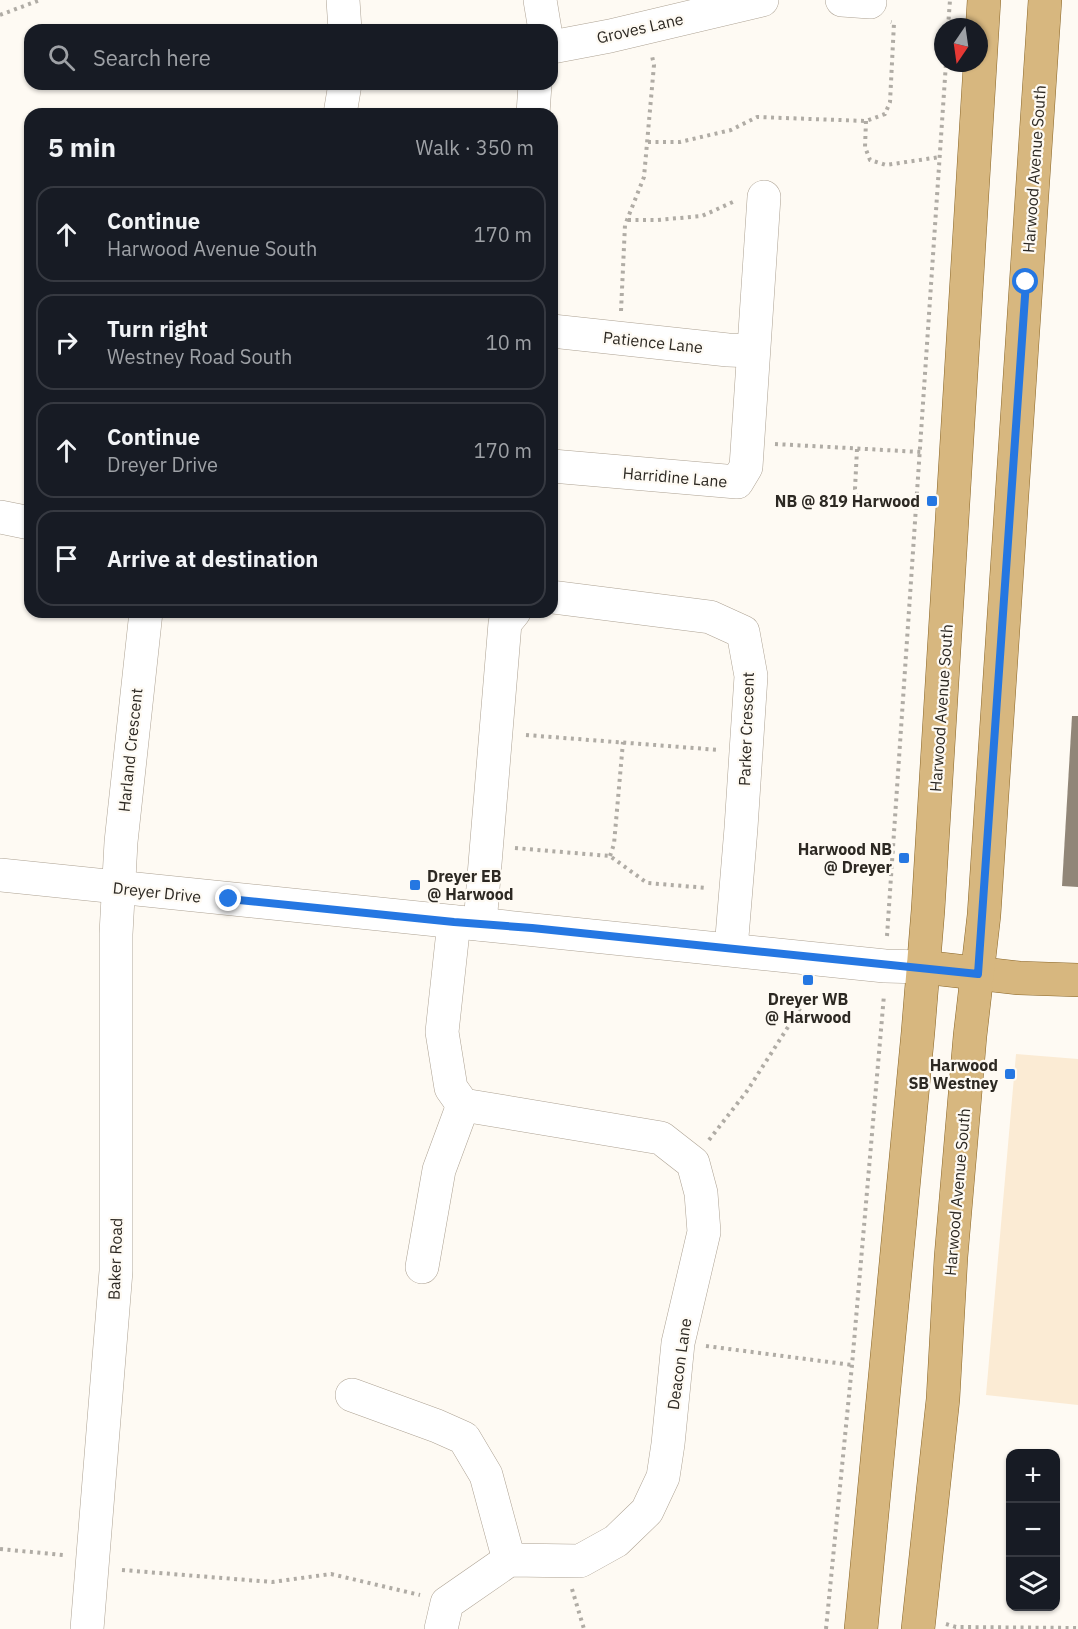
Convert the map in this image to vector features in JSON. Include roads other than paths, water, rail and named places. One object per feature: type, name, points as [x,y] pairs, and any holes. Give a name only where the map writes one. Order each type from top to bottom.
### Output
[{"type":"main road","name":"Harwood Avenue South","points":[[861,1629],[923,967],[940,730],[984,0]]},
{"type":"main road","name":"Harwood Avenue South","points":[[919,1623],[943,1399],[951,1257],[970,1036],[978,974],[1045,0]]},
{"type":"main road","points":[[923,967],[978,974],[1078,980]]},
{"type":"street","points":[[343,0],[345,24]]},
{"type":"street","points":[[540,0],[544,24]]},
{"type":"street","name":"Groves Lane","points":[[558,46],[762,0]]},
{"type":"street","points":[[341,108],[344,90]]},
{"type":"street","points":[[533,108],[535,90]]},
{"type":"street","name":"Harridine Lane","points":[[558,467],[737,482],[746,467],[764,197]]},
{"type":"street","name":"Patience Lane","points":[[558,332],[753,351]]},
{"type":"street","points":[[0,517],[24,522]]},
{"type":"street","name":"Parker Crescent","points":[[558,598],[710,617],[743,633],[751,676],[731,949]]},
{"type":"street","name":"Harland Crescent","points":[[120,888],[121,842],[145,618]]},
{"type":"street","points":[[422,1267],[439,1170],[463,1105],[451,1088],[442,1032],[485,845],[505,623],[509,618]]},
{"type":"street","name":"Dreyer Drive","points":[[0,875],[885,966],[923,967]]},
{"type":"street","name":"Baker Road","points":[[87,1629],[116,1271],[116,934],[120,888]]},
{"type":"street","name":"Deacon Lane","points":[[463,1105],[661,1138],[693,1163],[701,1193],[704,1232],[678,1343],[663,1477],[647,1511],[616,1541],[580,1561],[509,1560]]},
{"type":"street","points":[[352,1395],[464,1438],[486,1475],[509,1560],[444,1616]]},
{"type":"place","name":"NB @ 819 Harwood","points":[[932,501]]},
{"type":"place","name":"Harwood NB @ Dreyer","points":[[904,858]]},
{"type":"place","name":"Dreyer EB @ Harwood","points":[[415,885]]},
{"type":"place","name":"Dreyer WB @ Harwood","points":[[808,980]]},
{"type":"place","name":"Harwood SB Westney","points":[[1010,1074]]}]
